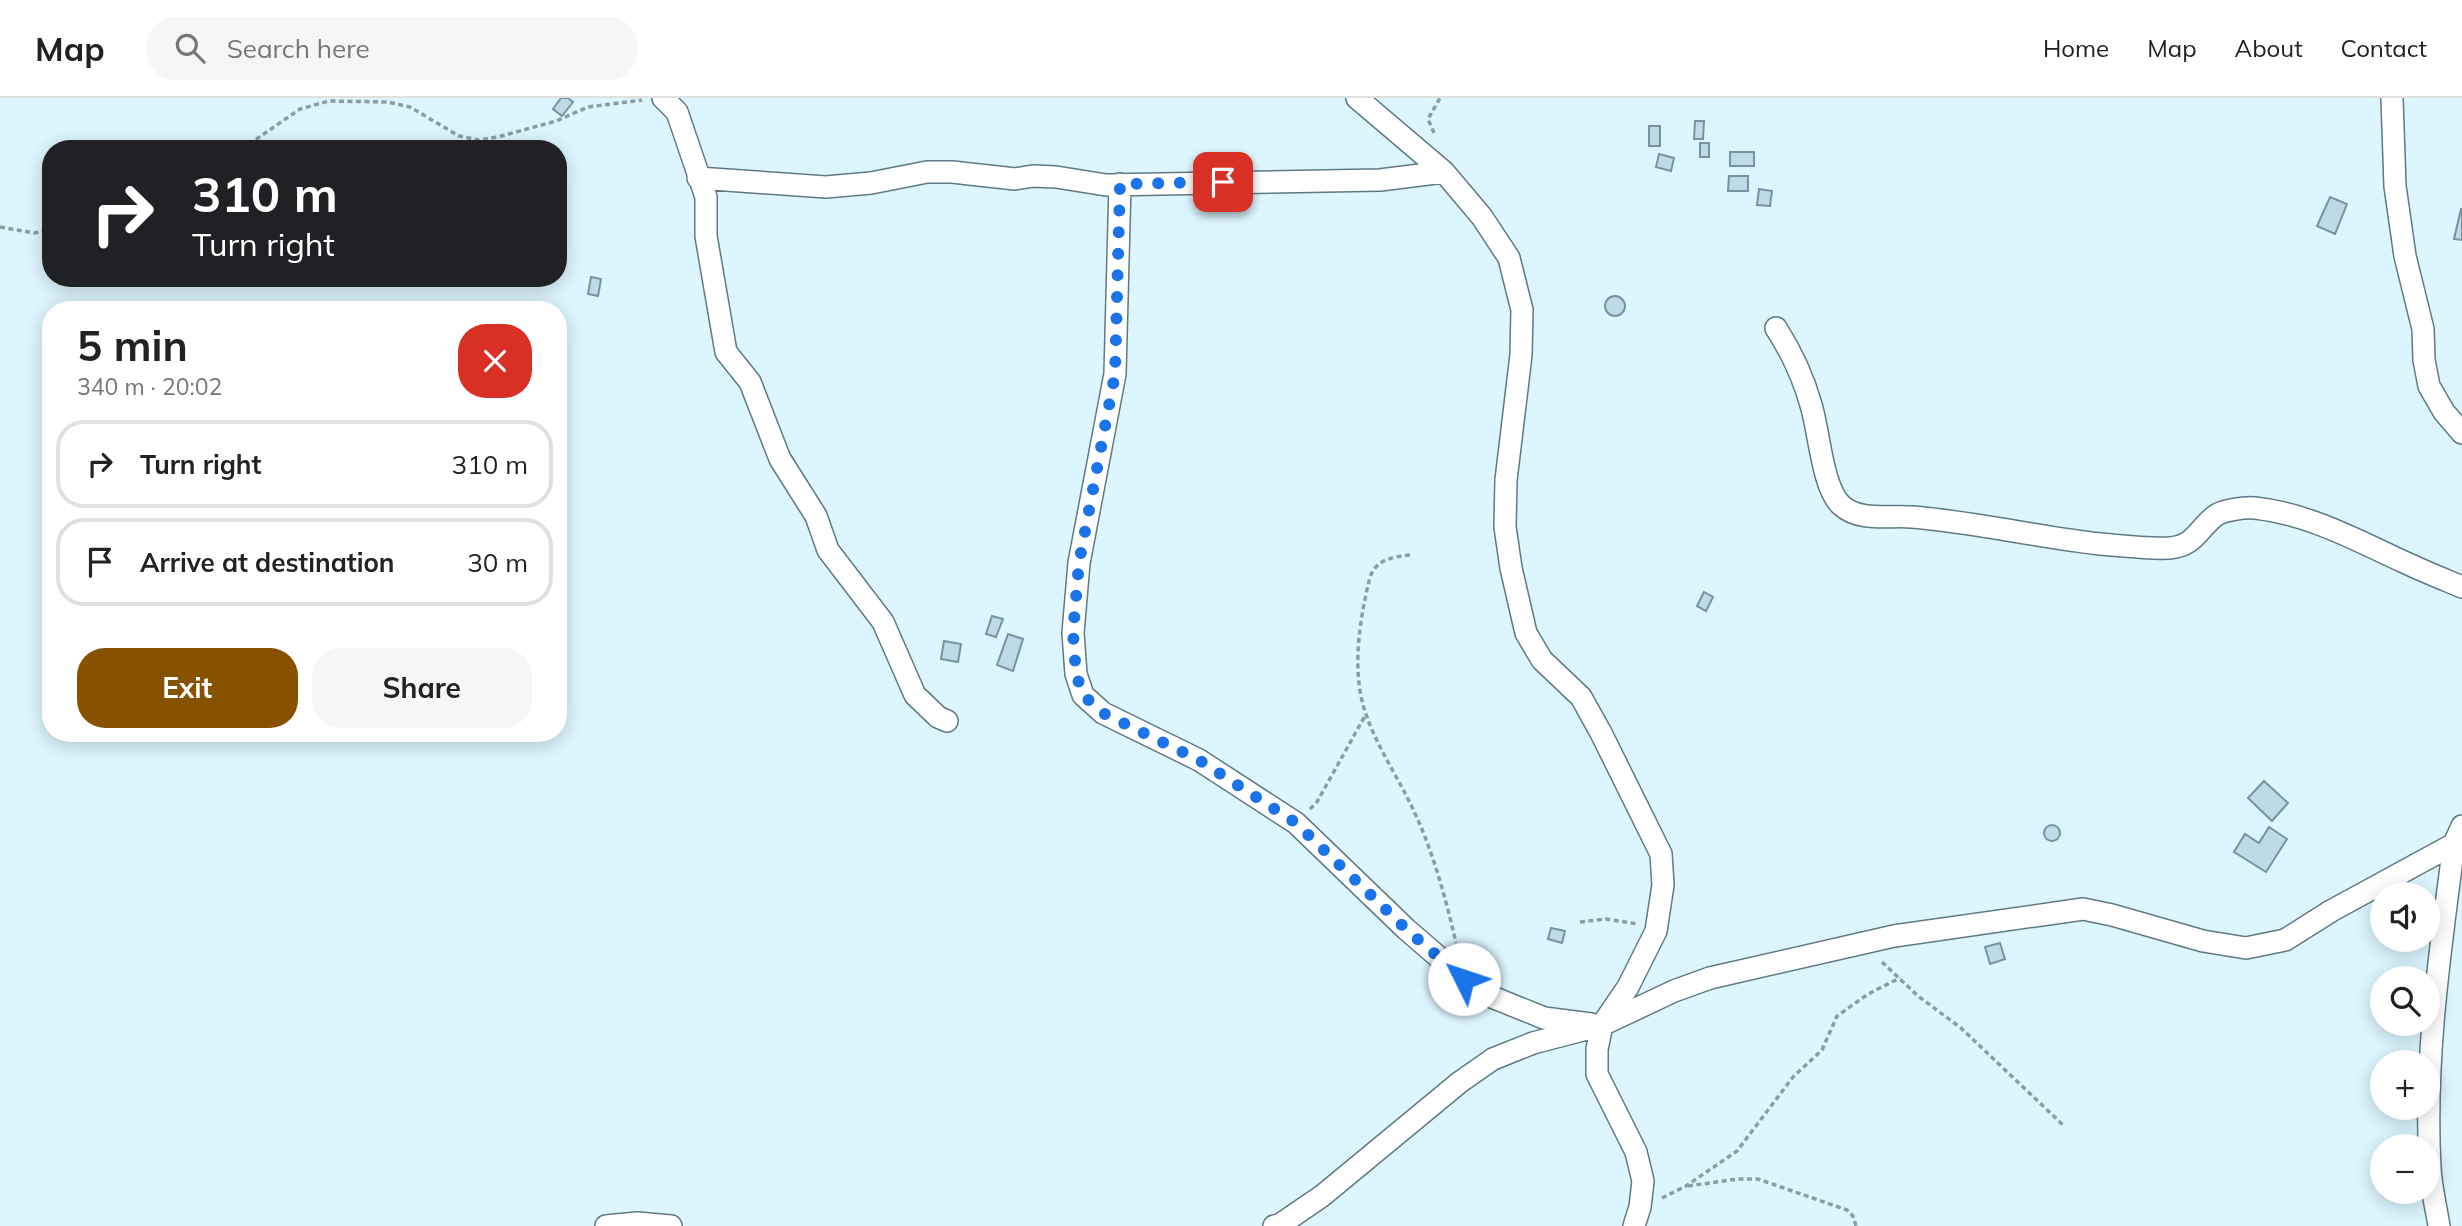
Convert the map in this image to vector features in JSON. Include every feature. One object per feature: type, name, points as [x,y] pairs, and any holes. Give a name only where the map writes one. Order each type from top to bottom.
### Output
[{"type":"street","points":[[1357,98],[1444,172],[1482,217],[1509,258],[1522,310],[1521,355],[1506,480],[1505,527],[1526,633],[1542,660],[1581,697],[1661,854],[1662,885],[1656,931],[1629,987],[1602,1025],[1597,1049],[1597,1074],[1636,1152],[1643,1181],[1637,1216]]},
{"type":"street","points":[[2392,98],[2395,186],[2405,256],[2423,329],[2424,360],[2429,386],[2444,412],[2462,433]]},
{"type":"street","points":[[656,99],[677,112],[705,197],[706,236],[726,352],[750,382],[780,459],[816,516],[828,550],[883,622],[915,695],[937,717],[947,721]]},
{"type":"street","points":[[698,178],[826,187],[872,183],[927,172],[953,172],[1015,179],[1032,176],[1056,177],[1106,185],[1380,180],[1444,172]]},
{"type":"street","points":[[1120,184],[1115,374],[1079,563],[1073,633],[1076,674],[1083,695],[1103,713],[1199,760],[1296,823],[1406,929],[1464,979],[1492,997],[1544,1018],[1602,1025]]},
{"type":"street","points":[[1776,328],[1800,368],[1834,496],[1849,511],[1868,516],[1911,517],[1973,524],[2077,541],[2171,548],[2190,543],[2217,513],[2252,508],[2295,515],[2462,587]]},
{"type":"street","points":[[1274,1226],[1322,1196],[1420,1113],[1493,1059],[1533,1043],[1602,1025],[1650,1001],[1710,978],[1894,936],[2083,909],[2203,941],[2246,948],[2285,940],[2458,835]]},
{"type":"street","points":[[2440,1226],[2430,1171],[2429,1074],[2433,1014],[2458,835]]},
{"type":"street","points":[[606,1226],[637,1223],[671,1226]]},
{"type":"path","points":[[255,140],[300,109],[329,101],[388,102],[410,107],[459,136],[479,140],[556,121],[588,107],[656,99]]},
{"type":"path","points":[[0,227],[35,233],[42,231]]},
{"type":"path","points":[[1410,555],[1393,556],[1373,569],[1359,646],[1359,684],[1366,715],[1393,774],[1410,802],[1425,840],[1441,884],[1457,946]]},
{"type":"path","points":[[1296,823],[1317,802],[1366,715]]},
{"type":"path","points":[[1580,922],[1606,919],[1624,921],[1656,931]]},
{"type":"path","points":[[1862,943],[1919,996],[1961,1028],[2063,1125]]},
{"type":"path","points":[[1637,1216],[1737,1151],[1793,1077],[1822,1051],[1837,1016],[1868,994],[1900,978]]},
{"type":"path","points":[[1686,1186],[1758,1179],[1847,1210],[1853,1216],[1856,1226]]},
{"type":"building","points":[[561,98],[568,98],[573,102],[562,116],[553,109]]},
{"type":"building","points":[[1695,121],[1704,121],[1703,139],[1694,139]]},
{"type":"building","points":[[1649,126],[1660,126],[1660,146],[1649,146]]},
{"type":"building","points":[[1700,143],[1709,143],[1709,157],[1700,157]]},
{"type":"building","points":[[1730,152],[1754,152],[1754,166],[1730,166]]},
{"type":"building","points":[[1659,154],[1674,158],[1671,171],[1656,167]]},
{"type":"building","points":[[1729,176],[1748,176],[1748,191],[1728,191]]},
{"type":"building","points":[[1759,189],[1772,191],[1770,206],[1757,205]]},
{"type":"building","points":[[2330,197],[2347,204],[2335,234],[2317,226]]},
{"type":"building","points":[[2462,209],[2462,240],[2454,239]]},
{"type":"building","points":[[591,277],[601,279],[598,296],[588,294]]},
{"type":"building","points":[[1615,296],[1622,299],[1625,306],[1622,313],[1615,316],[1608,313],[1605,306],[1608,299]]},
{"type":"building","points":[[1704,592],[1713,597],[1706,611],[1697,606]]},
{"type":"building","points":[[992,616],[1003,619],[996,637],[986,634]]},
{"type":"building","points":[[1008,634],[1023,639],[1013,671],[997,665]]},
{"type":"building","points":[[944,641],[961,644],[958,662],[941,659]]},
{"type":"building","points":[[2264,781],[2288,803],[2272,821],[2248,798]]},
{"type":"building","points":[[2049,825],[2055,825],[2060,833],[2058,839],[2049,841],[2044,836],[2044,830]]},
{"type":"building","points":[[2269,827],[2287,839],[2266,872],[2234,852],[2245,834],[2259,843]]},
{"type":"building","points":[[1551,928],[1565,931],[1562,943],[1548,939]]},
{"type":"building","points":[[2000,943],[2005,959],[1990,964],[1985,947]]},
{"type":"route","points":[[1223,182],[1120,184],[1115,374],[1079,563],[1073,633],[1076,674],[1083,695],[1103,713],[1199,760],[1296,823],[1406,929],[1464,979]]}]
